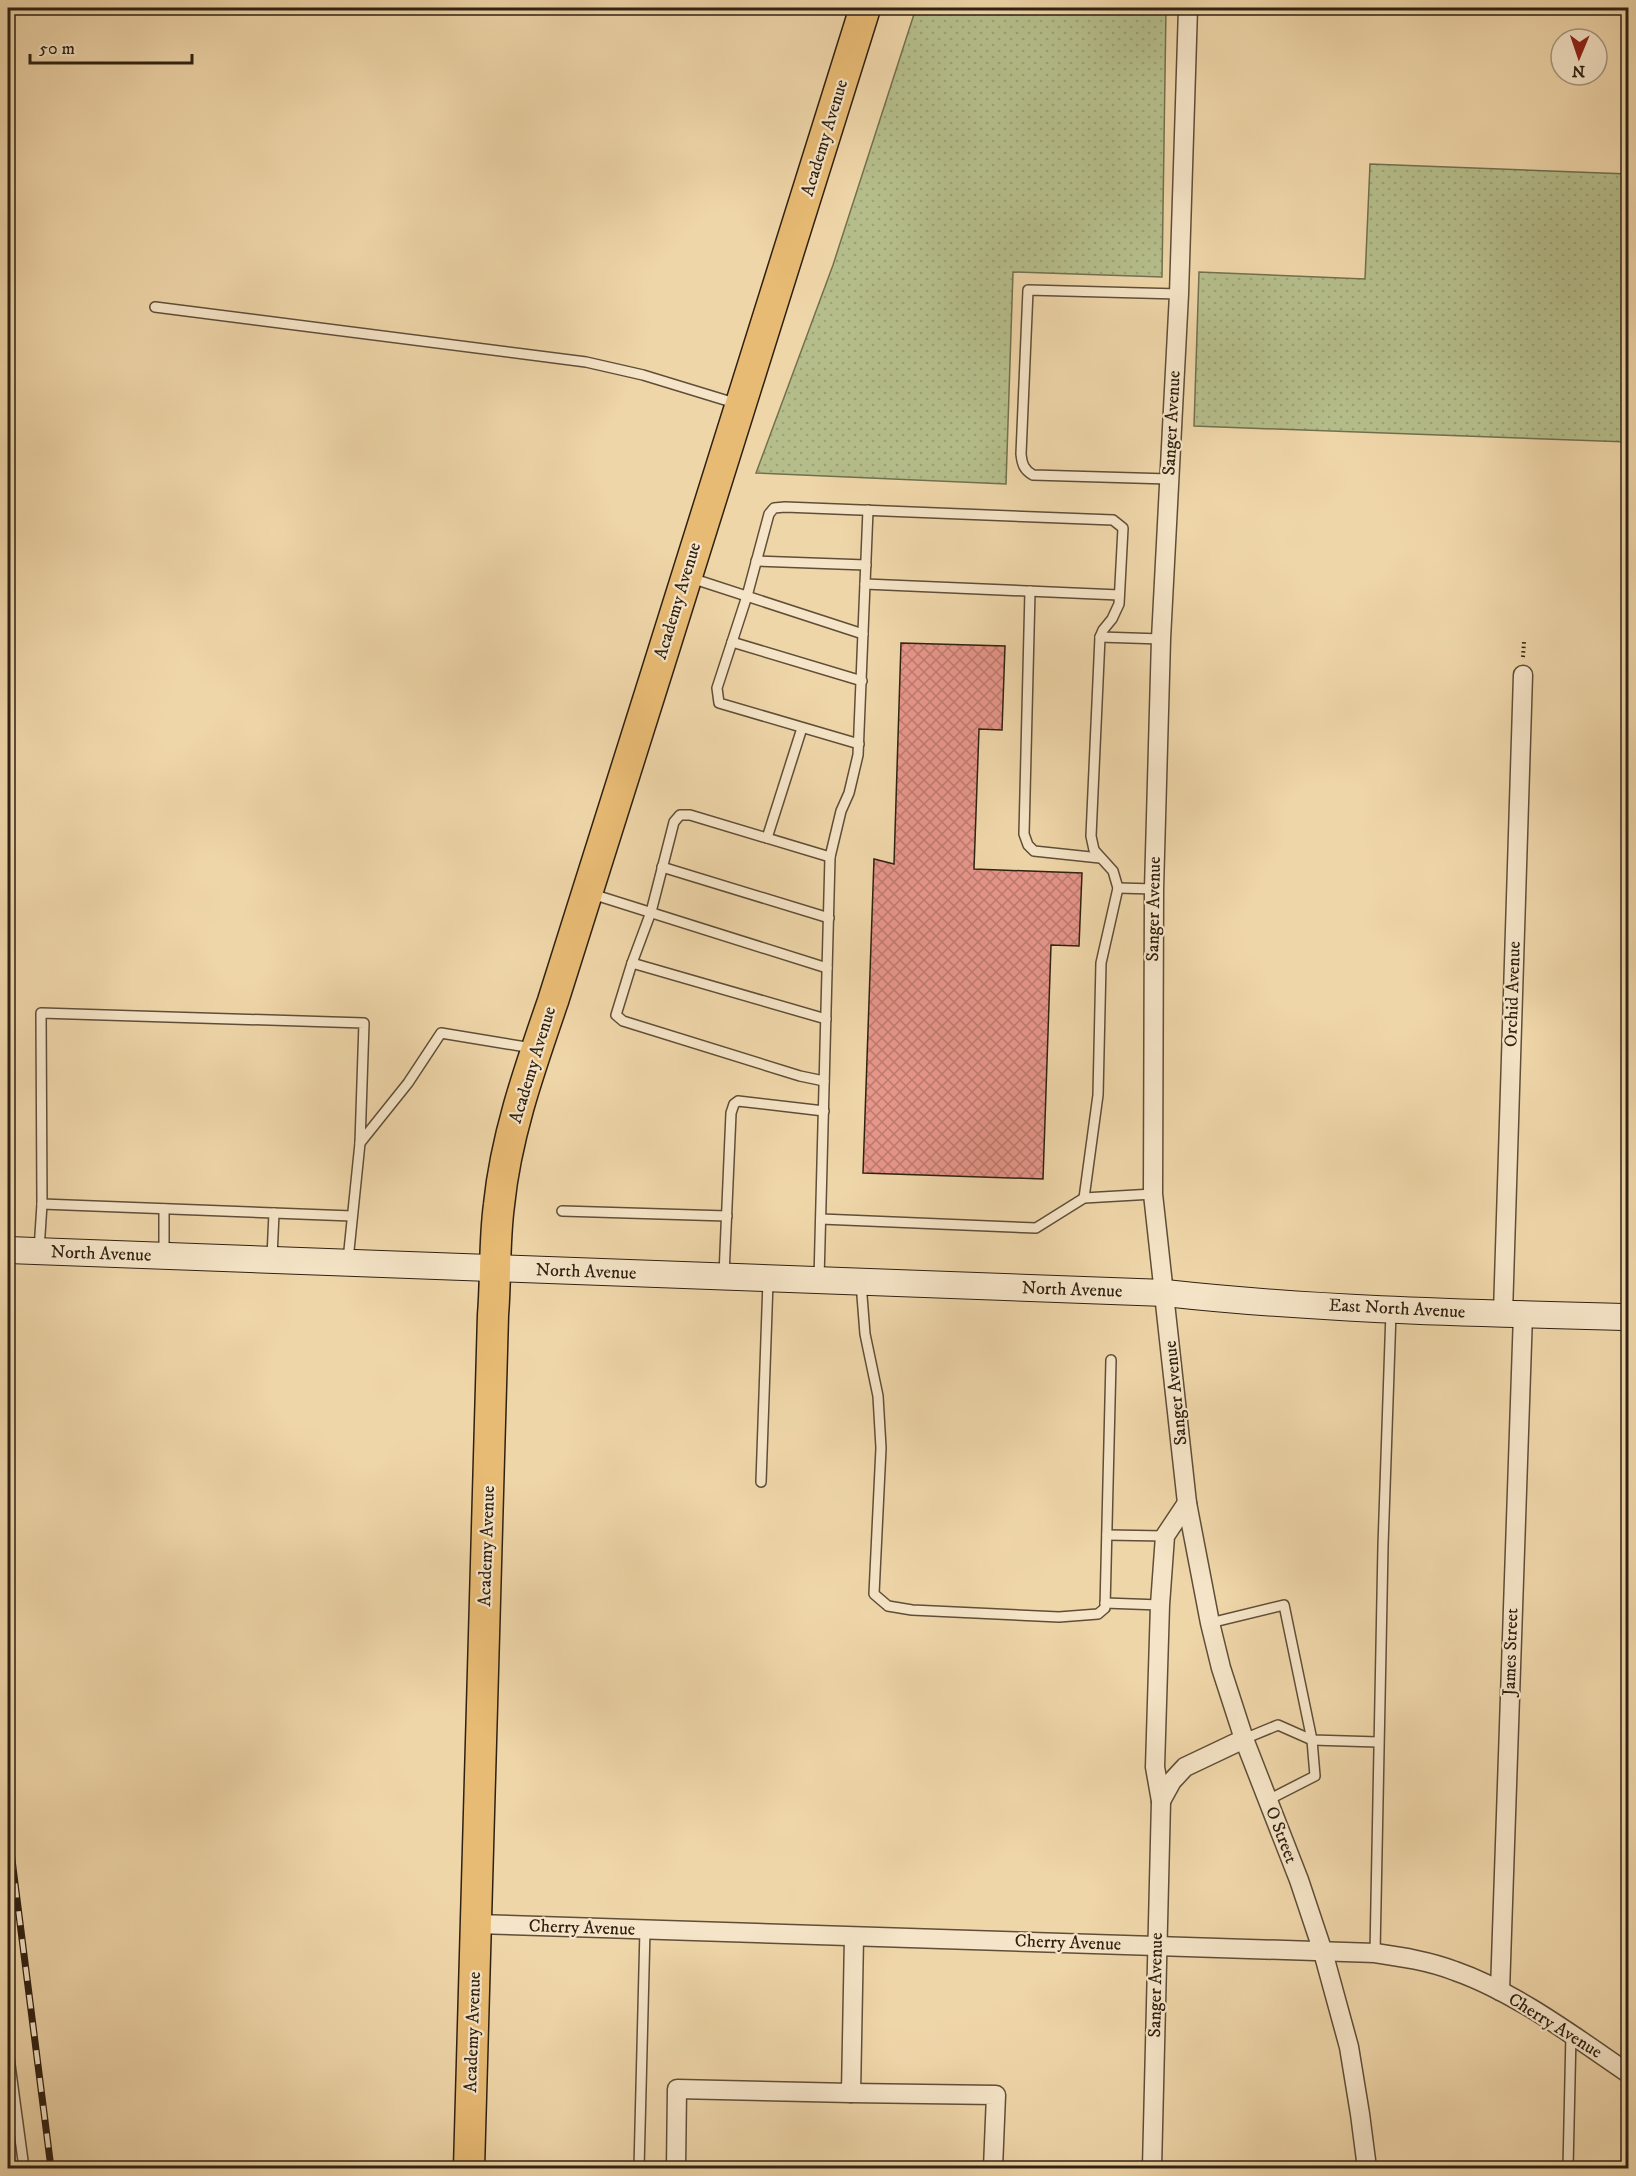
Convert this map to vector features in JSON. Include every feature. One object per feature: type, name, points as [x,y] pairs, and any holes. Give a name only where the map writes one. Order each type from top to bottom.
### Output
[{"type":"main road","name":"Academy Avenue","points":[[469,2169],[495,1268],[503,1180],[514,1123],[537,1048],[866,8]]},
{"type":"street","name":"Sanger Avenue","points":[[1152,2169],[1161,1801],[1155,1767],[1160,1605],[1165,1536],[1187,1503],[1153,1194],[1154,889],[1161,639],[1179,294],[1188,8]]},
{"type":"street","name":"Orchid Avenue","points":[[1513,1314],[1523,675]]},
{"type":"street","name":"North Avenue","points":[[8,1250],[1165,1293]]},
{"type":"street","name":"East North Avenue","points":[[1165,1293],[1230,1300],[1391,1310],[1629,1317]]},
{"type":"street","name":"James Street","points":[[1500,1991],[1513,1314]]},
{"type":"street","name":"O Street","points":[[1187,1503],[1221,1668],[1244,1739],[1299,1880],[1323,1952],[1349,2047],[1366,2148],[1367,2169]]},
{"type":"street","name":"Sanger Avenue","points":[[1161,1801],[1172,1780],[1185,1767],[1244,1739]]},
{"type":"street","name":"Cherry Avenue","points":[[476,1924],[1375,1953],[1415,1959],[1455,1971],[1500,1991],[1629,2073]]},
{"type":"street","points":[[851,2093],[854,1937]]},
{"type":"street","points":[[676,2169],[677,2089],[996,2095],[993,2169]]},
{"type":"lane","points":[[1169,479],[1033,475],[1026,471],[1021,454],[1028,290],[1179,294]]},
{"type":"lane","points":[[155,307],[586,362],[644,375],[741,405]]},
{"type":"lane","points":[[859,744],[719,703],[717,698],[717,688],[747,596],[769,514],[774,508],[1113,520],[1123,528],[1119,604],[1100,637],[1091,836],[1094,850],[1113,871],[1118,888],[1101,963],[1098,1095],[1084,1198]]},
{"type":"lane","points":[[819,1281],[830,857],[841,811],[849,793],[859,744],[868,510]]},
{"type":"lane","points":[[756,561],[866,565]]},
{"type":"lane","points":[[686,576],[863,634]]},
{"type":"lane","points":[[865,584],[1119,595]]},
{"type":"lane","points":[[1030,591],[1023,834],[1034,851],[1100,858]]},
{"type":"lane","points":[[1100,637],[1161,639]]},
{"type":"lane","points":[[732,642],[862,681]]},
{"type":"lane","points":[[767,838],[802,728]]},
{"type":"lane","points":[[825,1082],[623,1021],[616,1015],[651,912],[674,822],[680,815],[690,815],[830,857]]},
{"type":"lane","points":[[662,867],[829,918]]},
{"type":"lane","points":[[1118,888],[1154,889]]},
{"type":"lane","points":[[587,892],[827,968]]},
{"type":"lane","points":[[632,963],[826,1019]]},
{"type":"lane","points":[[39,1251],[42,1204],[41,1013],[364,1023],[360,1143],[348,1262]]},
{"type":"lane","points":[[360,1143],[408,1083],[441,1033],[537,1048]]},
{"type":"lane","points":[[724,1277],[731,1113],[734,1104],[738,1101],[824,1111]]},
{"type":"lane","points":[[821,1219],[1036,1228],[1084,1198],[1153,1194]]},
{"type":"lane","points":[[42,1204],[352,1216]]},
{"type":"lane","points":[[164,1209],[165,1256]]},
{"type":"lane","points":[[562,1211],[727,1216]]},
{"type":"lane","points":[[272,1260],[274,1213]]},
{"type":"lane","points":[[761,1482],[768,1279]]},
{"type":"lane","points":[[861,1283],[865,1334],[878,1396],[881,1448],[874,1594],[888,1606],[912,1610],[1059,1617],[1098,1614],[1105,1608],[1111,1360]]},
{"type":"lane","points":[[1375,1953],[1378,1742],[1391,1310]]},
{"type":"lane","points":[[1107,1535],[1165,1536]]},
{"type":"lane","points":[[1105,1603],[1160,1605]]},
{"type":"lane","points":[[1210,1623],[1284,1605],[1312,1740],[1315,1776],[1268,1800]]},
{"type":"lane","points":[[1244,1739],[1278,1725],[1312,1740],[1378,1742]]},
{"type":"lane","points":[[639,2169],[645,1930]]},
{"type":"lane","points":[[1568,2169],[1571,2034]]},
{"type":"lane","points":[[8,2050],[24,2169]]},
{"type":"green space","points":[[916,8],[1166,8],[1162,277],[1013,272],[1006,484],[756,473],[833,265]]},
{"type":"green space","points":[[1370,164],[1628,174],[1628,442],[1194,426],[1199,272],[1365,279]]},
{"type":"building","points":[[901,643],[1005,646],[1002,730],[979,729],[974,869],[1082,873],[1079,946],[1051,945],[1043,1179],[863,1173],[874,859],[894,864]]},
{"type":"railway","points":[[8,1828],[51,2168]]}]
